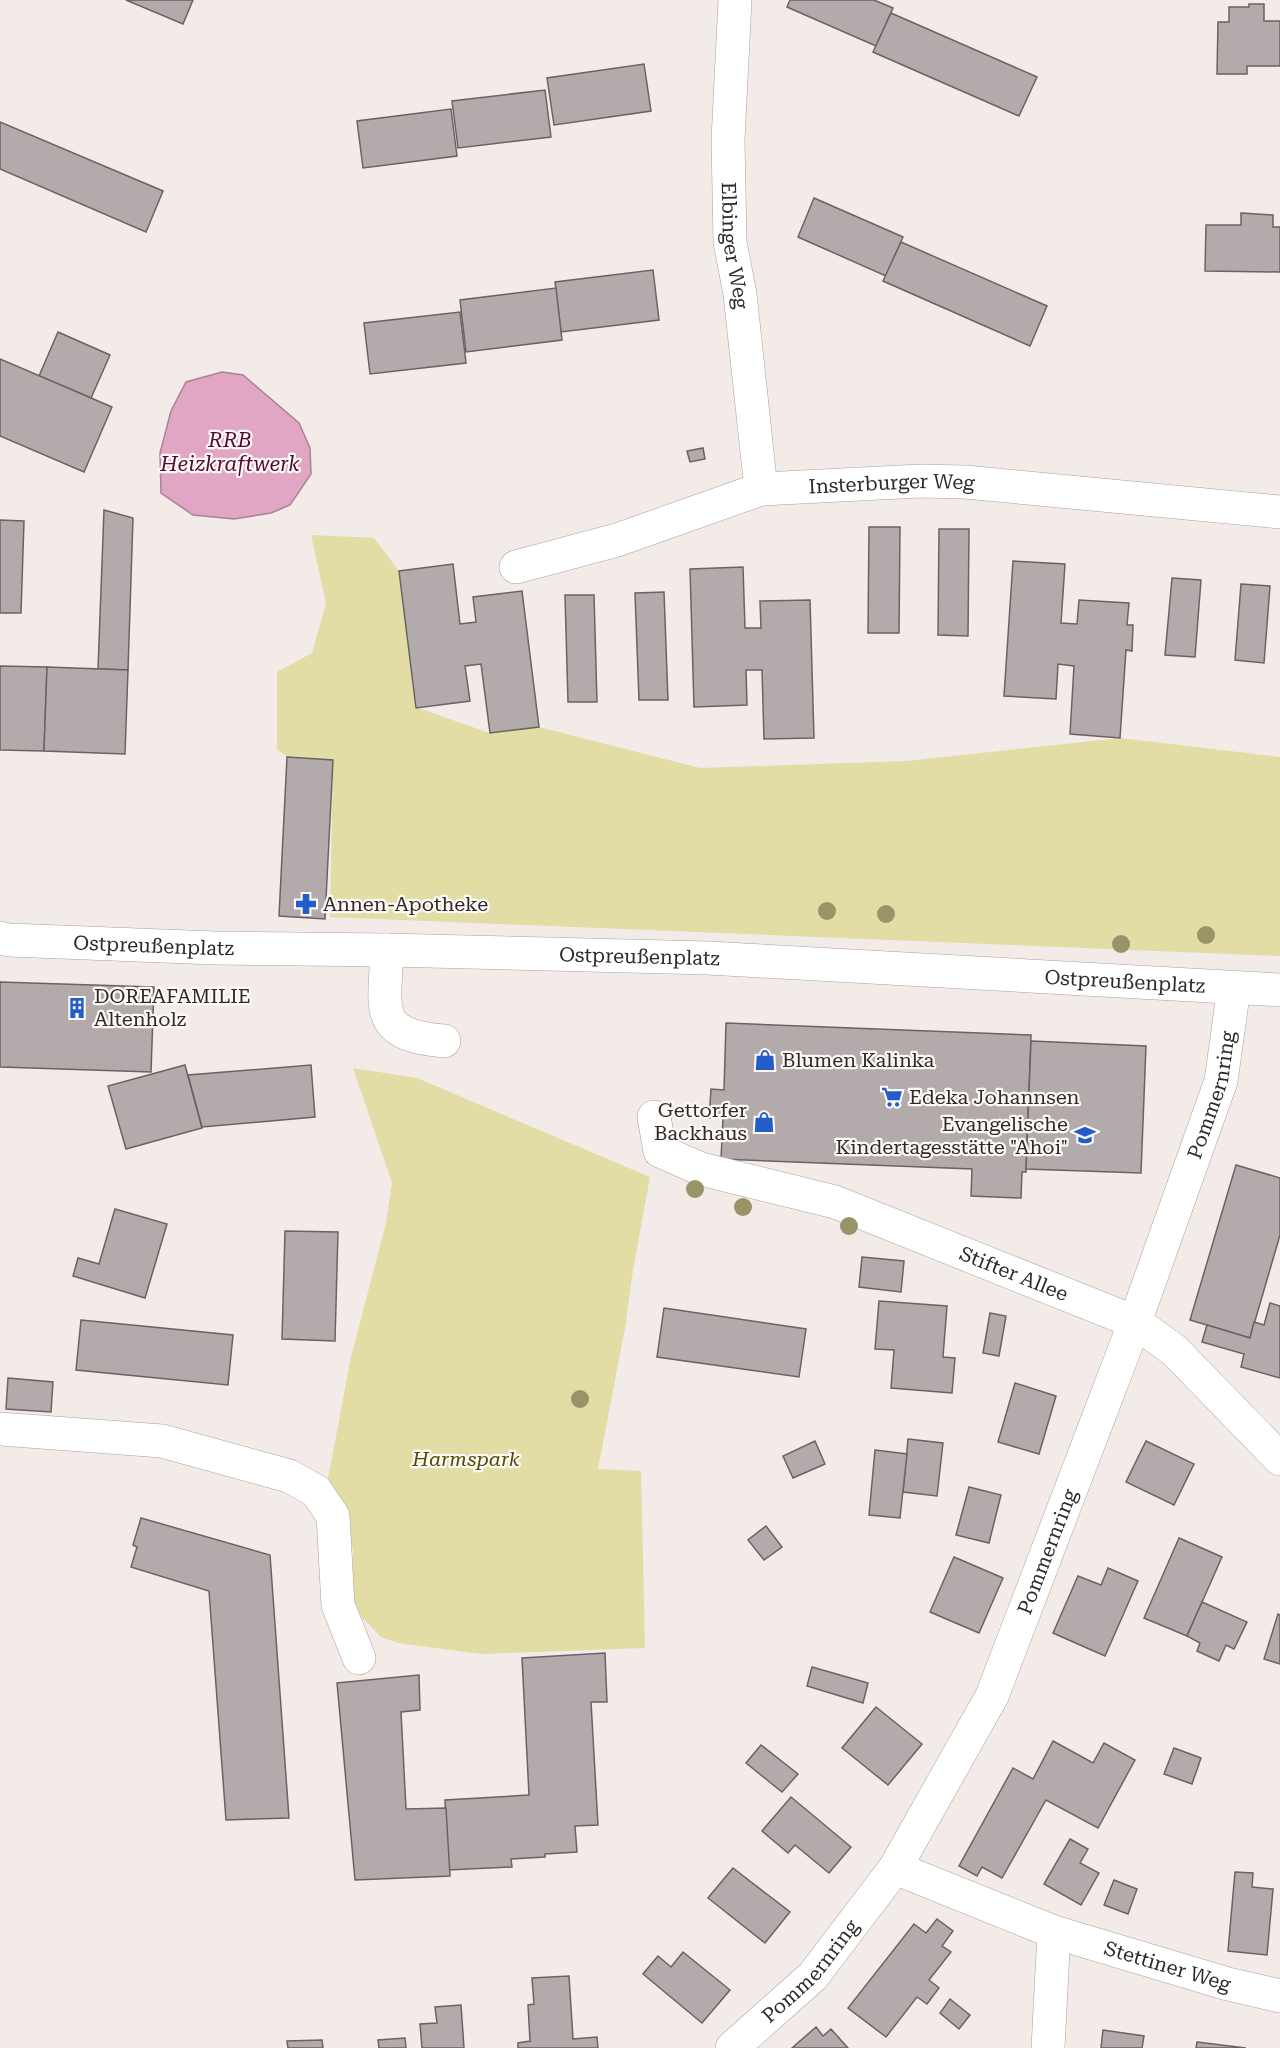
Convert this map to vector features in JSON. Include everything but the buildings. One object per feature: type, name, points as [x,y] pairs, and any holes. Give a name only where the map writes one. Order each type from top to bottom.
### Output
[{"type":"street","name":"Elbinger Weg","points":[[735,0],[728,140],[730,242],[740,294],[761,489]]},
{"type":"street","name":"Insterburger Weg","points":[[516,567],[617,540],[761,489],[920,481],[965,482],[1280,512]]},
{"type":"street","name":"Ostpreußenplatz","points":[[0,938],[215,948],[708,958],[1280,990]]},
{"type":"street","points":[[387,950],[385,1010],[393,1026],[418,1039],[444,1041]]},
{"type":"street","name":"Pommernring","points":[[732,2048],[813,1976],[895,1868],[992,1696],[1135,1322],[1221,1082],[1234,988]]},
{"type":"street","name":"Stifter Allee","points":[[654,1117],[660,1151],[701,1169],[835,1202],[1135,1322],[1174,1350],[1280,1459]]},
{"type":"street","points":[[0,1430],[162,1441],[289,1476],[316,1491],[333,1516],[338,1605],[359,1658]]},
{"type":"street","name":"Stettiner Weg","points":[[895,1868],[1054,1932],[1228,1984],[1280,1996]]},
{"type":"street","points":[[1048,2048],[1054,1932]]},
{"type":"green space","points":[[311,535],[374,538],[399,571],[416,707],[489,733],[539,727],[700,768],[907,761],[1120,738],[1280,757],[1280,956],[330,917],[333,760],[287,757],[277,749],[277,672],[312,653],[326,604]]},
{"type":"green space","name":"Harmspark","points":[[353,1068],[417,1078],[650,1177],[625,1328],[598,1469],[641,1471],[645,1648],[480,1654],[398,1643],[381,1637],[357,1612],[352,1595],[353,1549],[346,1522],[326,1489],[351,1357],[386,1223],[392,1183]]},
{"type":"water","name":"RRB Heizkraftwerk","points":[[222,372],[243,375],[299,423],[310,448],[311,474],[290,505],[271,513],[234,519],[193,515],[161,493],[160,453],[171,411],[186,382]]},
{"type":"place","name":"Annen-Apotheke","points":[[306,904]]},
{"type":"place","name":"DOREAFAMILIE Altenholz","points":[[77,1008]]},
{"type":"place","name":"Blumen Kalinka","points":[[765,1060]]},
{"type":"place","name":"Edeka Johannsen","points":[[892,1097]]},
{"type":"place","name":"Gettorfer Backhaus","points":[[764,1122]]},
{"type":"place","name":"Evangelische Kindertagesstätte \"Ahoi\"","points":[[1085,1135]]}]
